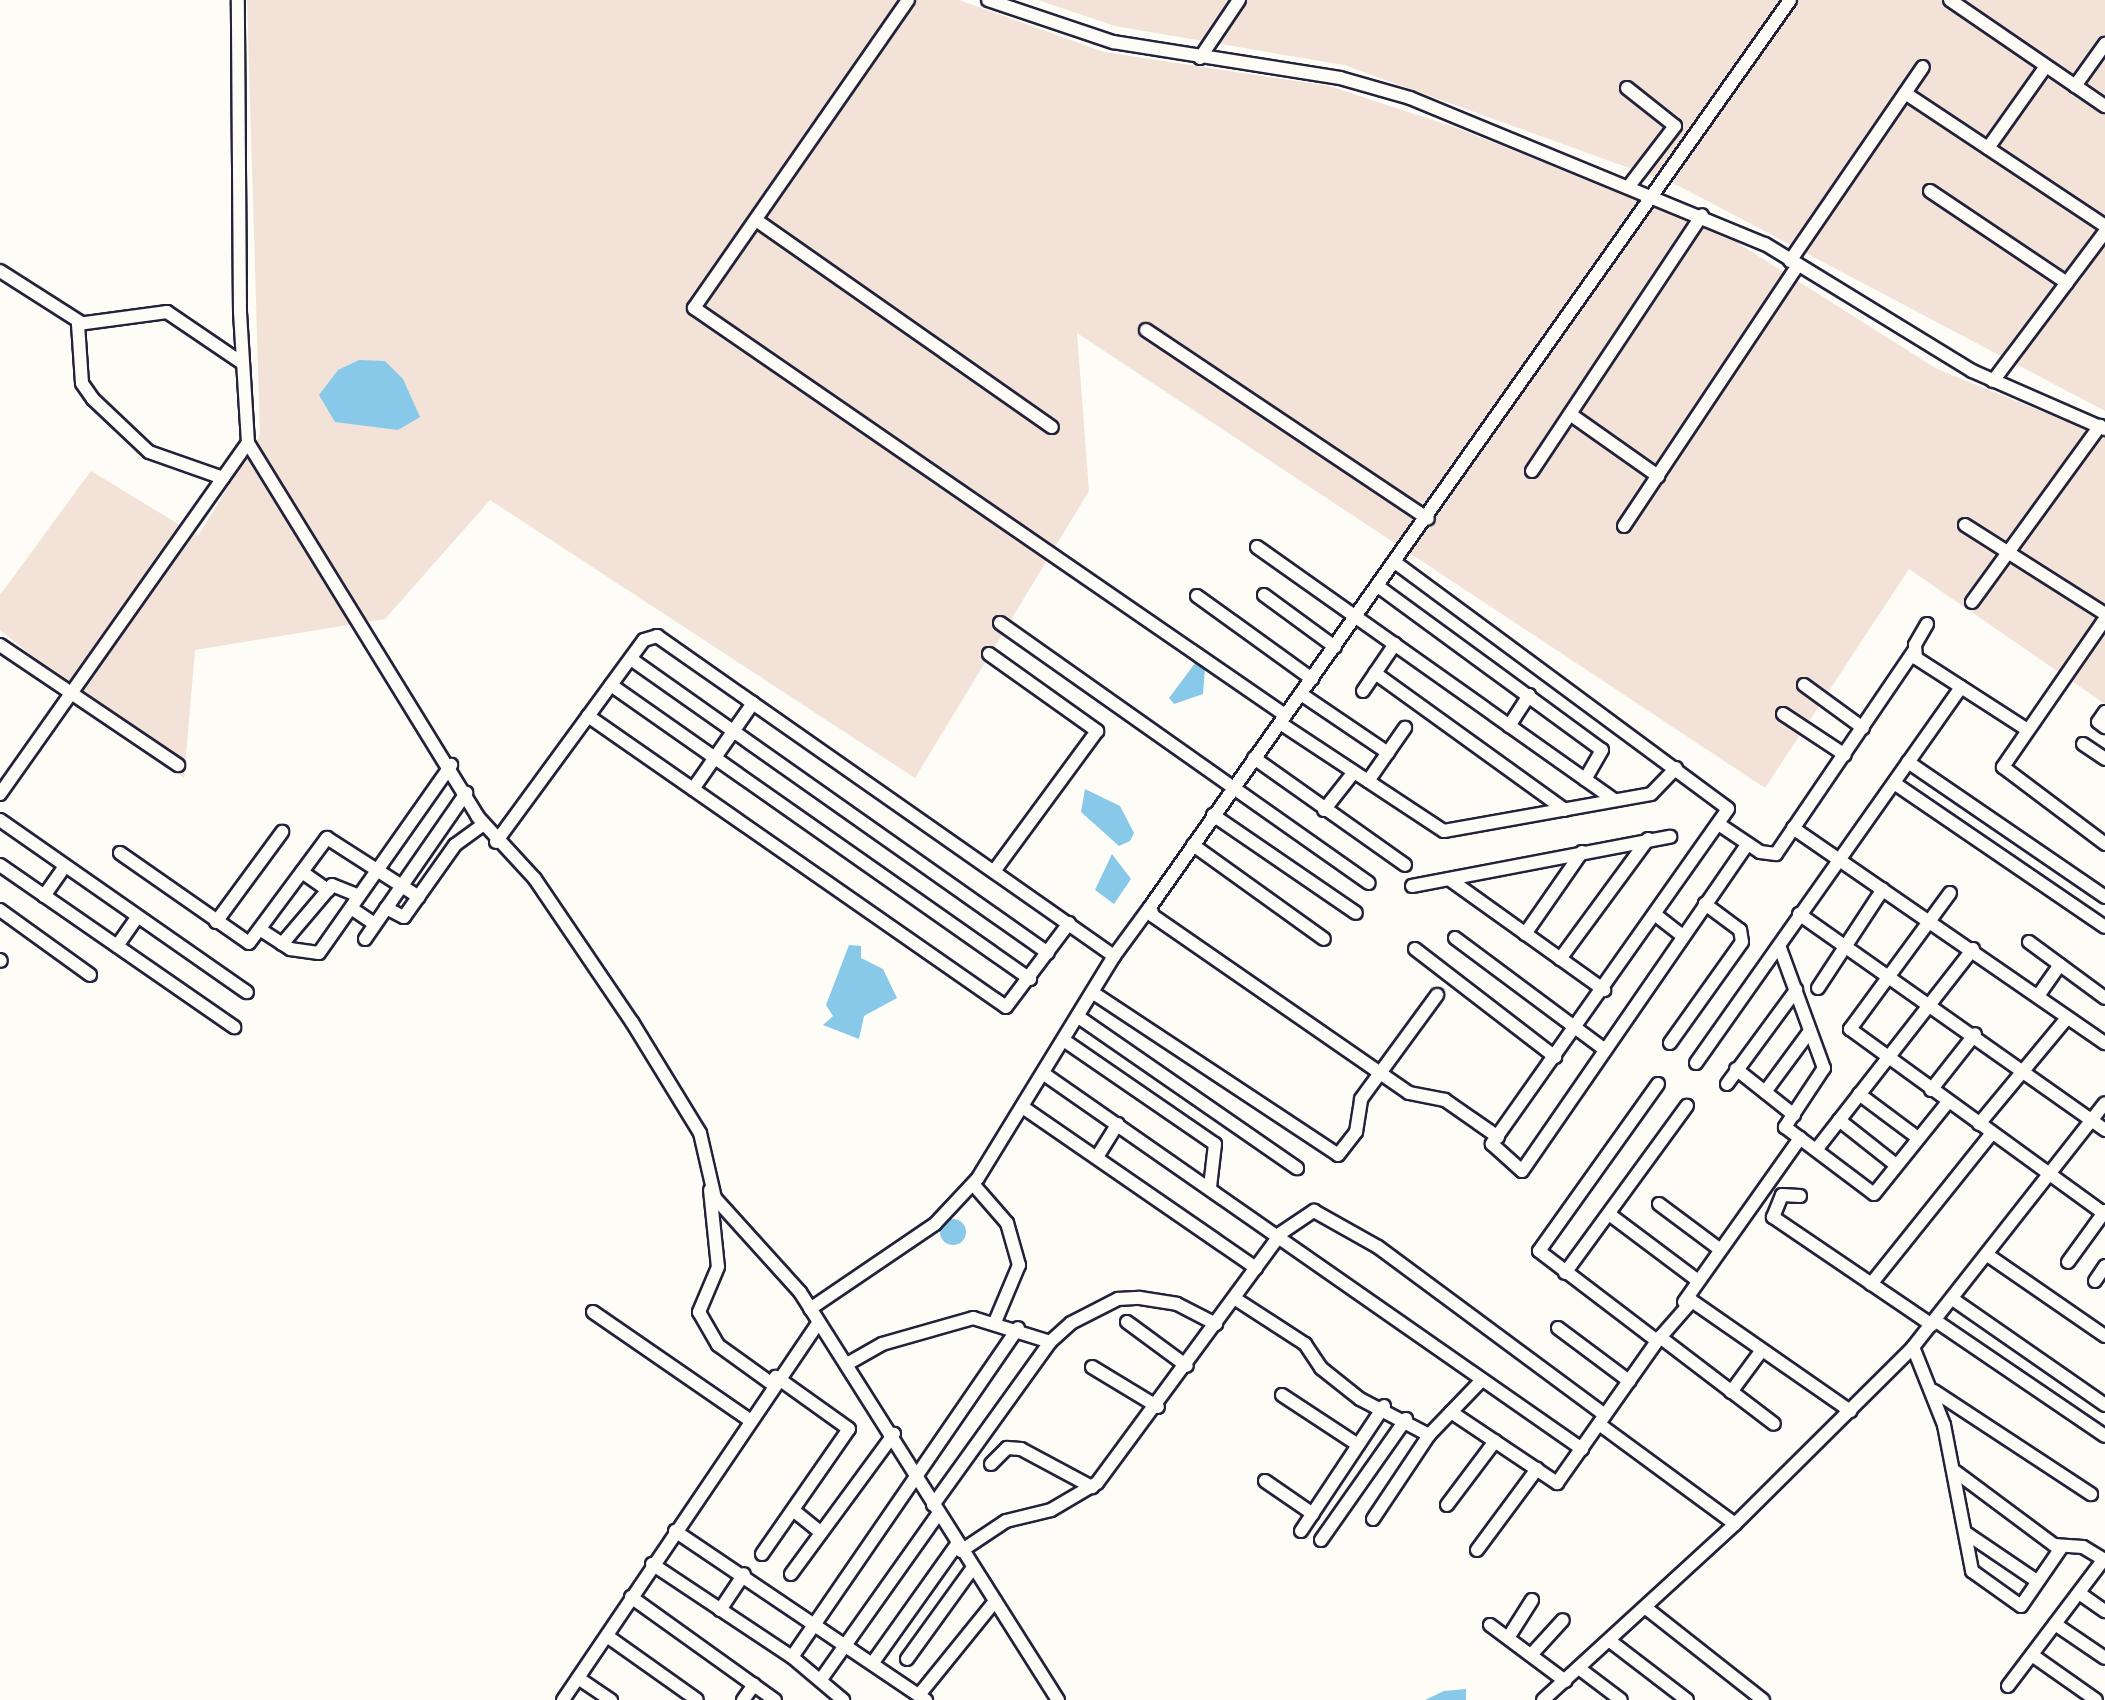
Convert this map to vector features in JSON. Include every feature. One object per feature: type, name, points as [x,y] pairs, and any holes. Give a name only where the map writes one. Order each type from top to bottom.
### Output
[{"type":"street","points":[[238,0],[242,363],[248,443],[451,765],[483,825],[496,842],[535,879],[632,1022],[700,1133],[718,1267],[699,1312],[718,1345],[849,1429],[762,1554]]},
{"type":"street","points":[[908,0],[694,308],[1354,772],[1444,831],[1651,794],[1676,768]]},
{"type":"street","points":[[988,0],[1113,42],[1340,78],[1410,98],[1702,215],[1794,263],[1993,381],[2102,427],[1972,602]]},
{"type":"street","points":[[1200,58],[1239,0]]},
{"type":"street","points":[[810,1309],[935,1224],[973,1184],[1095,994],[1114,956],[1428,519],[1790,0]]},
{"type":"street","points":[[1950,0],[2105,106]]},
{"type":"street","points":[[2075,86],[2105,44]]},
{"type":"street","points":[[1988,148],[2046,66]]},
{"type":"street","points":[[1624,526],[1923,67]]},
{"type":"street","points":[[1627,88],[1675,126],[1629,186]]},
{"type":"street","points":[[1905,93],[2105,226]]},
{"type":"street","points":[[1930,191],[2067,283]]},
{"type":"street","points":[[1532,471],[1702,215]]},
{"type":"street","points":[[756,220],[1052,427]]},
{"type":"street","points":[[1993,381],[2105,232]]},
{"type":"street","points":[[0,271],[80,322],[167,312],[242,363]]},
{"type":"street","points":[[80,322],[87,393],[149,452],[223,478]]},
{"type":"street","points":[[1146,330],[1428,519]]},
{"type":"street","points":[[1570,414],[1658,476]]},
{"type":"street","points":[[0,794],[248,443]]},
{"type":"street","points":[[1965,525],[2105,616],[2003,767],[2105,844]]},
{"type":"street","points":[[1257,547],[1614,800]]},
{"type":"street","points":[[1396,563],[1728,809],[1657,916],[1492,1144],[1522,1171],[1748,844]]},
{"type":"street","points":[[1379,587],[1605,753],[1585,780]]},
{"type":"street","points":[[1264,595],[1335,647]]},
{"type":"street","points":[[1197,596],[1312,679]]},
{"type":"street","points":[[1000,623],[1369,883]]},
{"type":"street","points":[[1720,825],[1772,856],[1845,755],[1914,651],[1927,624]]},
{"type":"street","points":[[496,842],[631,659],[657,636],[1114,956]]},
{"type":"street","points":[[1363,691],[1395,644]]},
{"type":"street","points":[[0,645],[178,765]]},
{"type":"street","points":[[1914,651],[1961,687],[2026,729]]},
{"type":"street","points":[[989,654],[1097,731],[995,870]]},
{"type":"street","points":[[631,659],[1048,953]]},
{"type":"street","points":[[1375,673],[1565,810]]},
{"type":"street","points":[[611,685],[1030,979]]},
{"type":"street","points":[[1804,685],[1863,728]]},
{"type":"street","points":[[1696,1063],[1780,948],[1799,914],[1961,687]]},
{"type":"street","points":[[1301,694],[1388,753]]},
{"type":"street","points":[[1509,726],[1529,695]]},
{"type":"street","points":[[693,789],[753,703]]},
{"type":"street","points":[[2105,712],[2098,722],[2105,727]]},
{"type":"street","points":[[1783,714],[1845,755]]},
{"type":"street","points":[[588,716],[1001,1004],[1011,1005],[1069,923]]},
{"type":"street","points":[[1368,781],[1405,728]]},
{"type":"street","points":[[2083,744],[2105,759]]},
{"type":"street","points":[[1254,758],[1405,865]]},
{"type":"street","points":[[1908,762],[2105,897]]},
{"type":"street","points":[[261,930],[282,944],[315,955],[451,765]]},
{"type":"street","points":[[1324,810],[1354,772]]},
{"type":"street","points":[[1894,783],[2105,927]]},
{"type":"street","points":[[365,939],[466,793]]},
{"type":"street","points":[[1213,815],[1356,913]]},
{"type":"street","points":[[0,820],[247,992]]},
{"type":"street","points":[[386,908],[404,917],[455,845],[483,825]]},
{"type":"street","points":[[1793,828],[1932,919],[2105,1043]]},
{"type":"street","points":[[216,922],[282,832]]},
{"type":"street","points":[[1412,886],[1670,837]]},
{"type":"street","points":[[120,853],[249,943],[327,838],[419,897]]},
{"type":"street","points":[[1560,959],[1648,839]]},
{"type":"street","points":[[1193,845],[1324,939]]},
{"type":"street","points":[[1525,934],[1582,852]]},
{"type":"street","points":[[0,865],[234,1027]]},
{"type":"street","points":[[44,896],[64,867]]},
{"type":"street","points":[[302,872],[328,890]]},
{"type":"street","points":[[1449,879],[1604,990]]},
{"type":"street","points":[[282,944],[306,912],[336,885],[359,896]]},
{"type":"street","points":[[1818,988],[1883,889]]},
{"type":"street","points":[[1950,893],[1850,1029],[2105,1212],[2068,1262]]},
{"type":"street","points":[[284,898],[306,912]]},
{"type":"street","points":[[1670,1043],[1742,942],[1740,930],[1705,904]]},
{"type":"street","points":[[1150,907],[1153,916],[1409,1093],[1453,1105],[1498,1137]]},
{"type":"street","points":[[351,908],[375,924]]},
{"type":"street","points":[[0,910],[90,975]]},
{"type":"street","points":[[1799,914],[1932,1001],[2105,1130]]},
{"type":"street","points":[[1657,916],[1683,936]]},
{"type":"street","points":[[117,946],[137,917]]},
{"type":"street","points":[[1455,938],[1605,1050]]},
{"type":"street","points":[[2029,942],[2105,998]]},
{"type":"street","points":[[1780,948],[1824,1068],[1785,1127],[1874,1194],[1948,1102]]},
{"type":"street","points":[[1415,949],[1555,1057]]},
{"type":"street","points":[[1816,1150],[1973,949]]},
{"type":"street","points":[[2038,996],[2060,965]]},
{"type":"street","points":[[1727,1084],[1796,990]]},
{"type":"street","points":[[1095,994],[1332,1154],[1356,1132],[1359,1105],[1437,995]]},
{"type":"street","points":[[1080,1018],[1297,1168]]},
{"type":"street","points":[[1979,1124],[2067,1018]]},
{"type":"street","points":[[1765,1092],[1810,1031]]},
{"type":"street","points":[[1931,1090],[1975,1034]]},
{"type":"street","points":[[1065,1041],[1215,1144],[1210,1187]]},
{"type":"street","points":[[1736,1069],[1794,1115]]},
{"type":"street","points":[[1044,1074],[1210,1187],[1276,1239],[1480,1382],[1582,1449]]},
{"type":"street","points":[[1658,1084],[1539,1246],[1565,1273],[1774,1424]]},
{"type":"street","points":[[1859,1094],[1918,1138]]},
{"type":"street","points":[[1544,1700],[1735,1524],[1913,1347],[1989,1256],[2105,1103]]},
{"type":"street","points":[[1565,1273],[1687,1106]]},
{"type":"street","points":[[1024,1108],[1256,1268]]},
{"type":"street","points":[[1839,1120],[1896,1165]]},
{"type":"street","points":[[1097,1157],[1118,1124]]},
{"type":"street","points":[[1871,1284],[1992,1133]]},
{"type":"street","points":[[1451,1412],[1557,1483],[1684,1302],[1718,1248],[1800,1138]]},
{"type":"street","points":[[973,1184],[1007,1223],[1017,1256],[1015,1285],[995,1322]]},
{"type":"street","points":[[710,1190],[810,1309],[894,1434],[972,1569],[1058,1700]]},
{"type":"street","points":[[1800,1196],[1782,1195],[1773,1217],[2105,1436]]},
{"type":"street","points":[[1659,1204],[1718,1248]]},
{"type":"street","points":[[874,1661],[959,1547],[1006,1521],[1051,1510],[1092,1487],[1158,1407],[1276,1239],[1314,1211],[1331,1215],[1735,1524]]},
{"type":"street","points":[[1609,1214],[1697,1280]]},
{"type":"street","points":[[1989,1256],[2105,1336]]},
{"type":"street","points":[[2095,1281],[2105,1266]]},
{"type":"street","points":[[1234,1298],[1305,1344],[1321,1368],[1360,1399],[1384,1406],[1429,1435]]},
{"type":"street","points":[[822,1678],[1050,1342],[1118,1299],[1177,1304],[1216,1324]]},
{"type":"street","points":[[1954,1300],[2105,1405]]},
{"type":"street","points":[[1684,1302],[1762,1350],[1850,1411]]},
{"type":"street","points":[[593,1312],[748,1419]]},
{"type":"street","points":[[847,1364],[915,1332],[973,1318],[1018,1328],[1050,1342]]},
{"type":"street","points":[[1127,1322],[1187,1366]]},
{"type":"street","points":[[564,1700],[774,1380],[818,1323]]},
{"type":"street","points":[[792,1657],[918,1478],[1018,1328]]},
{"type":"street","points":[[1558,1328],[1629,1381]]},
{"type":"street","points":[[1913,1347],[1934,1391],[1956,1472],[1966,1533],[1978,1579],[2021,1606],[2061,1548]]},
{"type":"street","points":[[1731,1392],[1762,1350]]},
{"type":"street","points":[[1092,1367],[1158,1407]]},
{"type":"street","points":[[1373,1519],[1429,1435],[1480,1382]]},
{"type":"street","points":[[1934,1391],[2091,1494]]},
{"type":"street","points":[[1282,1395],[1358,1445]]},
{"type":"street","points":[[1301,1531],[1384,1406]]},
{"type":"street","points":[[1321,1540],[1406,1419]]},
{"type":"street","points":[[791,1574],[894,1434]]},
{"type":"street","points":[[1447,1505],[1495,1441]]},
{"type":"street","points":[[991,1464],[1013,1447],[1092,1487]]},
{"type":"street","points":[[1477,1550],[1537,1469]]},
{"type":"street","points":[[1956,1472],[2061,1548],[2083,1547],[2105,1560],[2008,1686]]},
{"type":"street","points":[[1265,1481],[1313,1514]]},
{"type":"street","points":[[793,1510],[821,1533]]},
{"type":"street","points":[[675,1531],[817,1621],[922,1698],[995,1601]]},
{"type":"street","points":[[1966,1533],[2037,1581]]},
{"type":"street","points":[[652,1564],[822,1678],[843,1700]]},
{"type":"street","points":[[907,1659],[972,1569]]},
{"type":"street","points":[[720,1610],[744,1574]]},
{"type":"street","points":[[2079,1593],[2105,1611]]},
{"type":"street","points":[[631,1597],[775,1700]]},
{"type":"street","points":[[1508,1638],[1532,1600]]},
{"type":"street","points":[[1646,1608],[1763,1700]]},
{"type":"street","points":[[1531,1655],[1563,1620]]},
{"type":"street","points":[[2055,1624],[2105,1658]]},
{"type":"street","points":[[1490,1625],[1565,1681]]},
{"type":"street","points":[[898,1627],[919,1643]]},
{"type":"street","points":[[607,1636],[697,1700]]},
{"type":"street","points":[[1610,1641],[1687,1700]]},
{"type":"street","points":[[2032,1655],[2096,1700]]},
{"type":"street","points":[[1580,1669],[1621,1700]]},
{"type":"street","points":[[578,1678],[611,1700]]},
{"type":"street","points":[[743,1700],[754,1685]]},
{"type":"shaded area","points":[[247,0],[959,0],[1104,52],[1329,86],[1457,128],[1725,235],[1937,369],[2105,437],[2105,704],[1909,569],[1765,788],[1077,333],[1089,491],[915,778],[490,500],[385,619],[195,650],[184,778],[0,630],[0,595],[91,471],[198,536],[260,435]]},
{"type":"shaded area","points":[[1038,0],[2105,0],[2105,411],[1679,186],[1344,65],[1115,26]]},
{"type":"water","points":[[359,360],[385,361],[403,379],[420,417],[398,430],[335,422],[319,395],[338,370]]},
{"type":"water","points":[[1196,662],[1205,668],[1203,694],[1174,704],[1169,698]]},
{"type":"water","points":[[1085,789],[1120,806],[1134,833],[1130,841],[1119,846],[1081,812]]},
{"type":"water","points":[[1112,854],[1131,879],[1114,904],[1095,890]]},
{"type":"water","points":[[849,945],[861,946],[861,958],[883,969],[897,998],[864,1016],[859,1039],[823,1025],[833,1016],[826,1005]]},
{"type":"water","points":[[953,1219],[962,1223],[966,1232],[962,1241],[953,1245],[944,1241],[940,1232],[944,1223]]},
{"type":"water","points":[[1466,1689],[1466,1700],[1425,1700],[1444,1691]]}]
